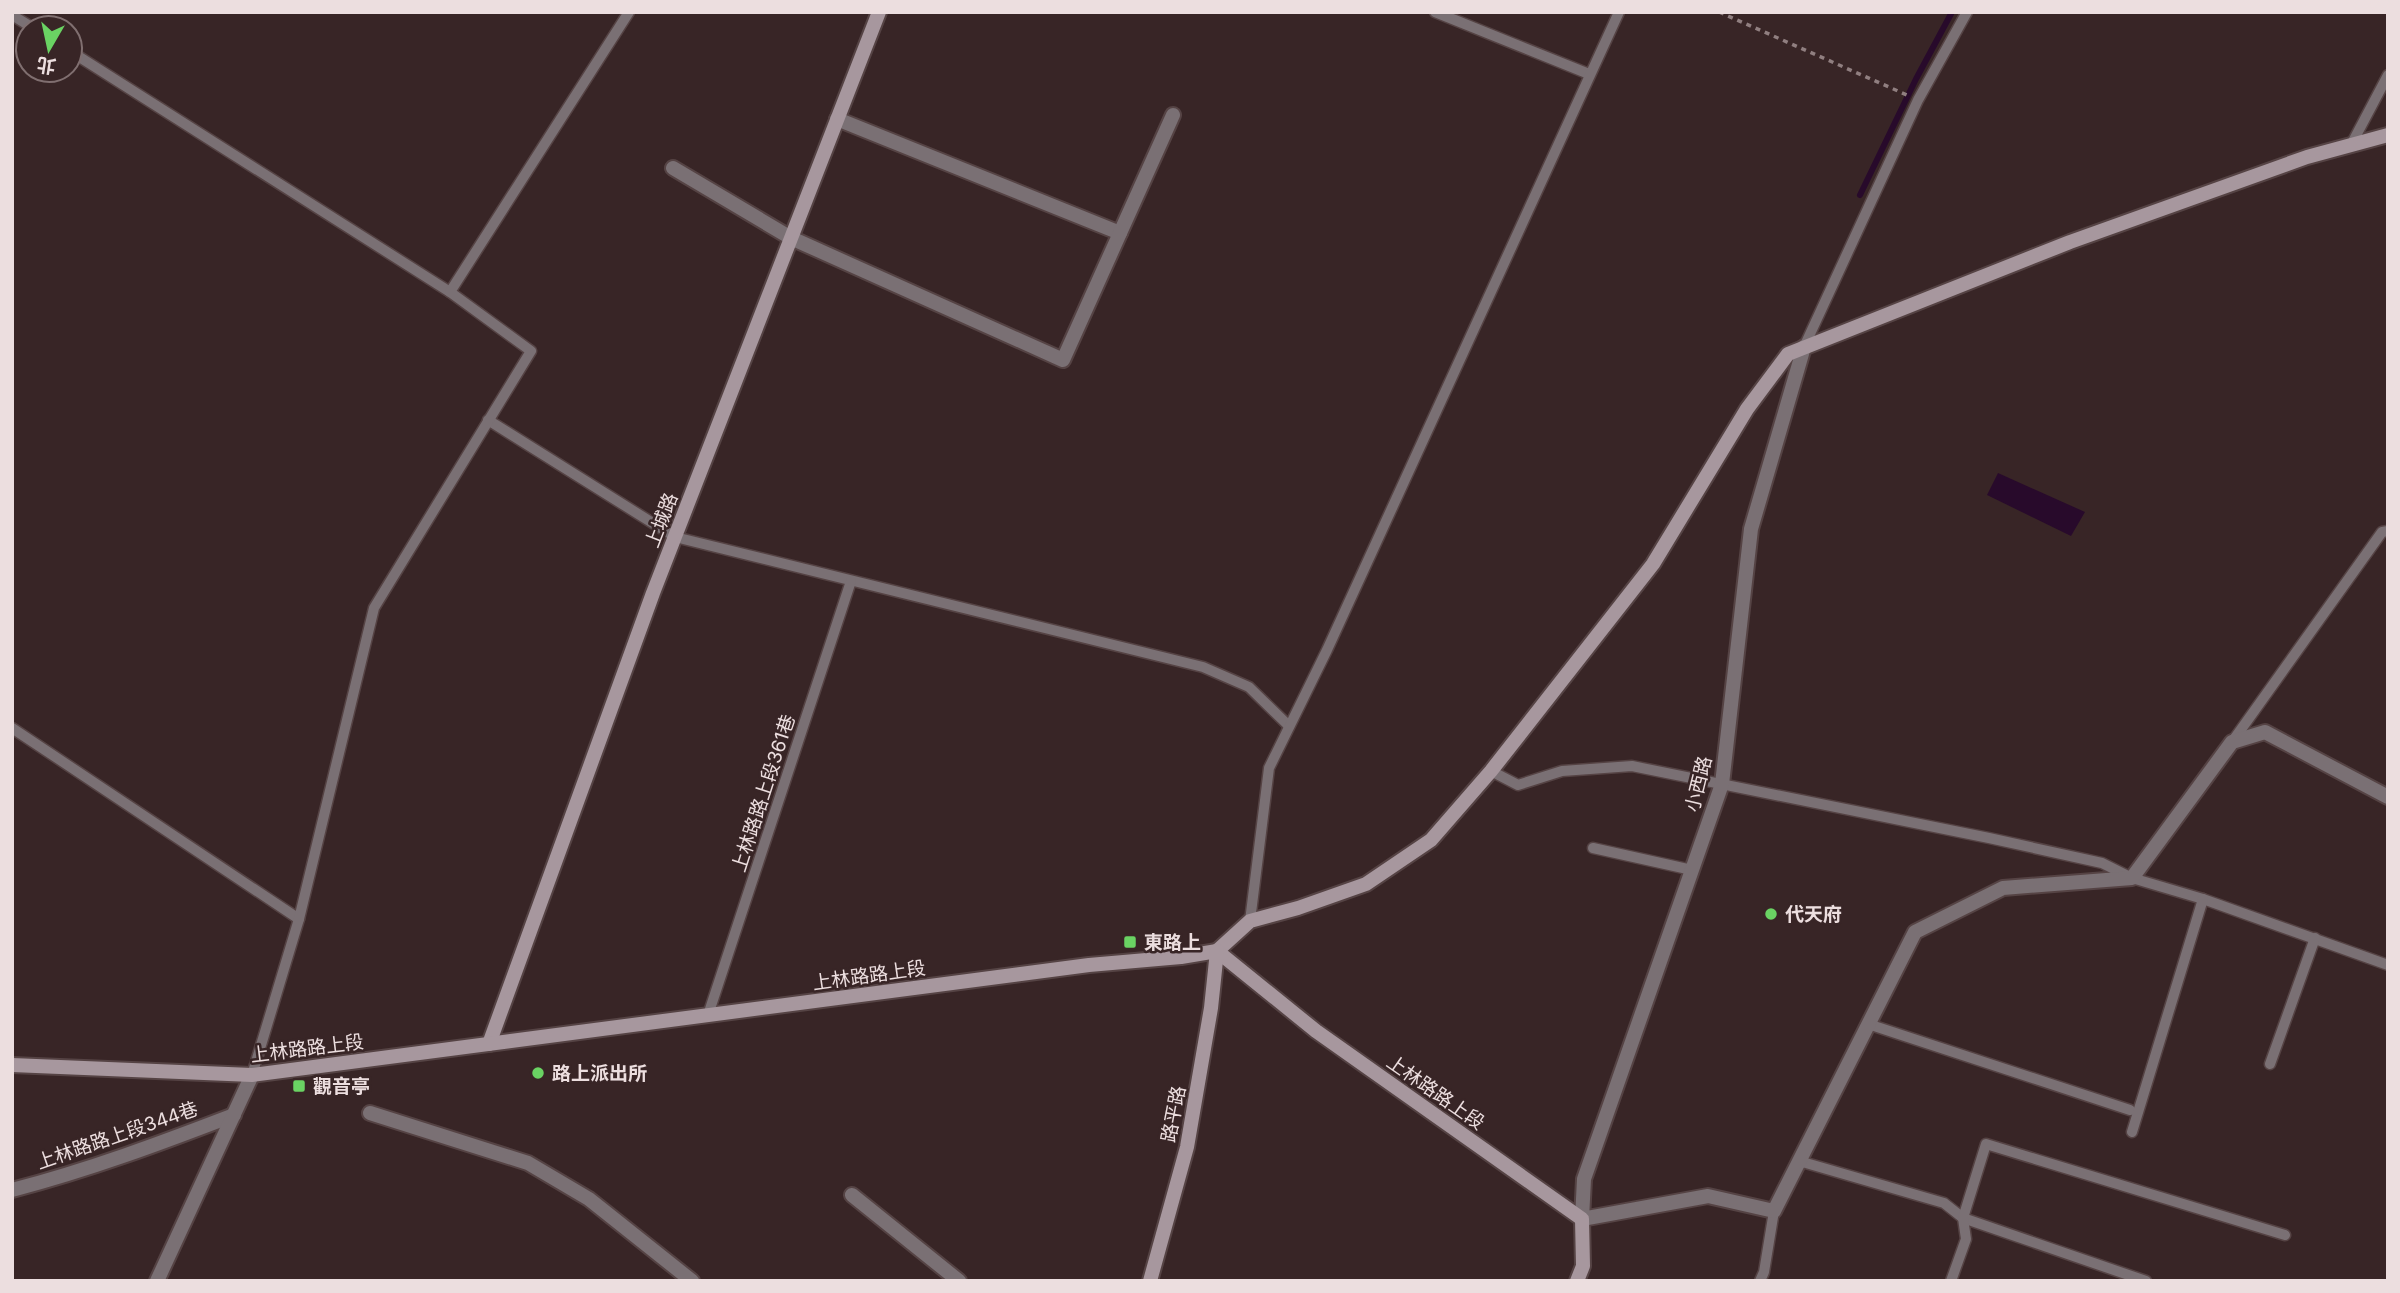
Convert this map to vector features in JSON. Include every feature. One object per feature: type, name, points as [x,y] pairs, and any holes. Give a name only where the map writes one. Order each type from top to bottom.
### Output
[{"type":"street","name":"上城路","points":[[489,1044],[675,537],[879,12]]},
{"type":"street","points":[[673,168],[791,238],[1063,360],[1173,115]]},
{"type":"street","points":[[837,119],[1120,233]]},
{"type":"street","points":[[1217,951],[1250,921],[1298,908],[1366,884],[1431,840],[1491,771],[1653,564],[1747,409],[1788,354],[2070,242],[2307,157],[2388,135]]},
{"type":"street","name":"小西路","points":[[1583,1219],[1584,1179],[1721,784],[1751,529],[1804,347]]},
{"type":"street","points":[[1577,1281],[1583,1266],[1583,1219],[1708,1196],[1774,1211],[1915,932],[2003,888],[2132,877],[2232,742],[2265,732],[2388,797]]},
{"type":"street","name":"上林路路上段","points":[[12,1065],[253,1075],[1089,965],[1217,951],[1316,1031],[1583,1219]]},
{"type":"street","name":"路平路","points":[[1150,1281],[1187,1147],[1212,1008],[1217,951]]},
{"type":"street","points":[[157,1281],[253,1075]]},
{"type":"street","points":[[370,1113],[528,1163],[589,1199],[689,1280]]},
{"type":"street","name":"上林路路上段344巷","points":[[12,1190],[136,1153],[234,1115]]},
{"type":"street","points":[[852,1195],[959,1281]]},
{"type":"lane","points":[[450,292],[629,12]]},
{"type":"lane","points":[[1435,12],[1589,74]]},
{"type":"lane","points":[[1250,921],[1269,768],[1327,650],[1619,12]]},
{"type":"lane","points":[[1804,347],[1919,100],[1967,12]]},
{"type":"lane","points":[[84,60],[450,292],[531,351],[374,608],[299,919],[253,1075]]},
{"type":"lane","points":[[2351,145],[2388,75]]},
{"type":"lane","points":[[488,420],[675,537],[1203,667],[1249,687],[1289,726]]},
{"type":"lane","points":[[2232,742],[2382,531],[2388,531]]},
{"type":"lane","name":"上林路路上段361巷","points":[[708,1015],[851,581]]},
{"type":"lane","points":[[12,728],[299,919]]},
{"type":"lane","points":[[1491,771],[1518,785],[1562,771],[1632,766],[2102,863],[2132,877],[2203,899],[2388,965]]},
{"type":"lane","points":[[1594,848],[1692,870]]},
{"type":"lane","points":[[2132,1132],[2203,899]]},
{"type":"lane","points":[[2270,1064],[2315,938]]},
{"type":"lane","points":[[1868,1024],[2130,1110]]},
{"type":"lane","points":[[1951,1281],[1966,1239],[1963,1218],[1986,1144],[2285,1235]]},
{"type":"lane","points":[[1799,1161],[1944,1203],[1963,1218],[2146,1281]]},
{"type":"lane","points":[[1760,1281],[1764,1272],[1774,1211]]},
{"type":"path","points":[[1720,12],[1919,100]]},
{"type":"shaded area","points":[[1998,473],[2085,512],[2071,536],[1987,495]]},
{"type":"waterway","points":[[1860,195],[1952,12]]},
{"type":"place","name":"代天府","points":[[1771,914]]},
{"type":"place","name":"東路上","points":[[1130,942]]},
{"type":"place","name":"路上派出所","points":[[538,1073]]},
{"type":"place","name":"觀音亭","points":[[299,1086]]}]
